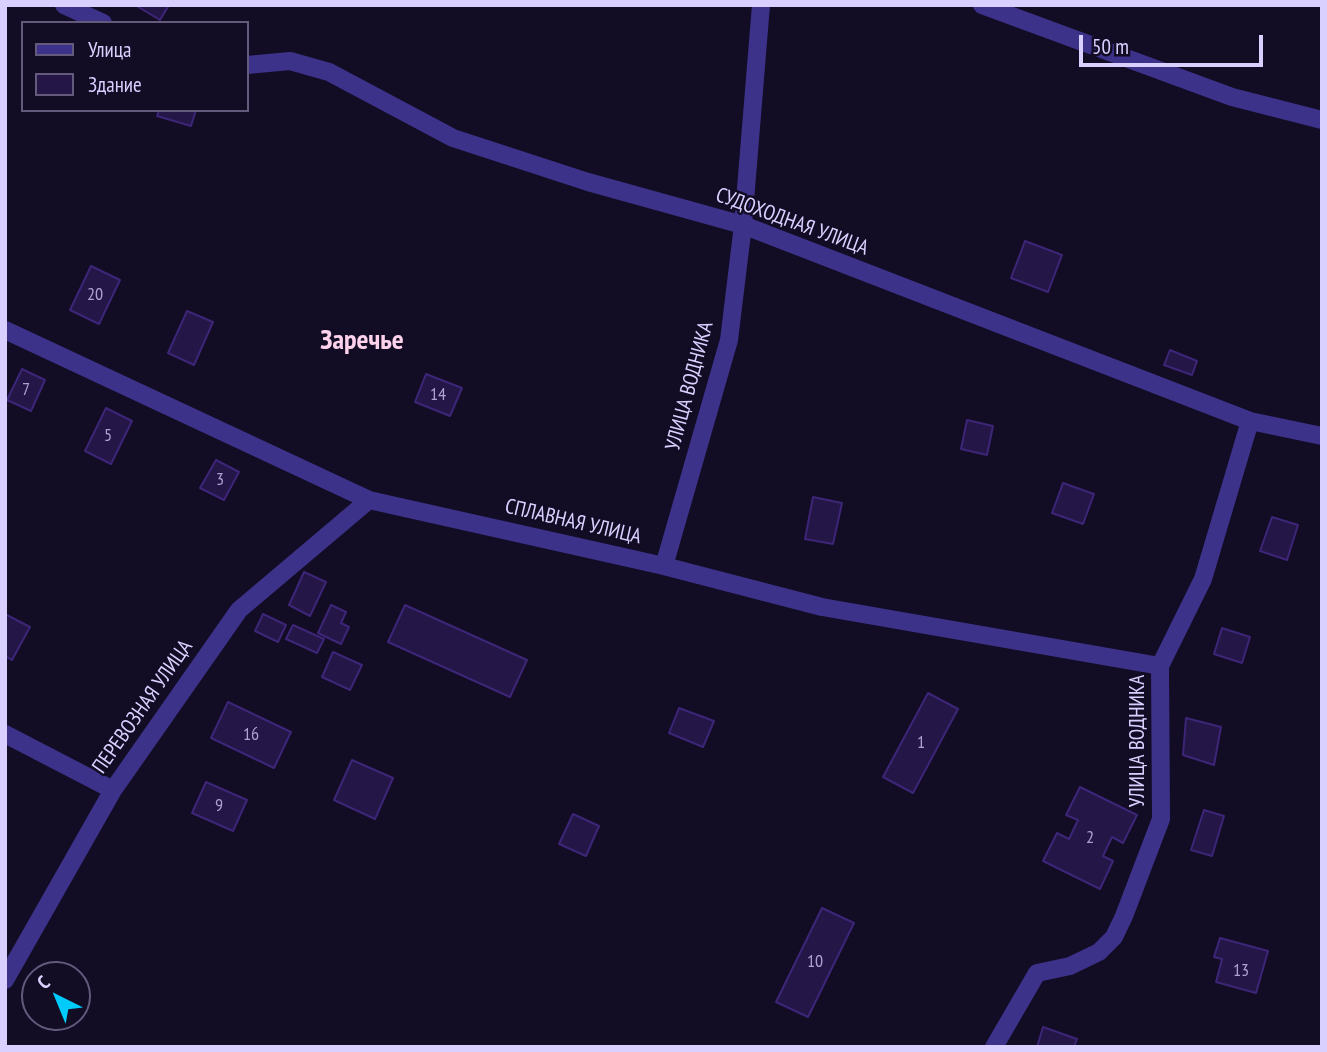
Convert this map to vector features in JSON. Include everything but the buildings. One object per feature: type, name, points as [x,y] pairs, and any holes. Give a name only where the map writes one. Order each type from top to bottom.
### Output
[{"type":"street","points":[[64,5],[99,21]]},
{"type":"street","name":"УЛИЦА ВОДНИКА","points":[[664,566],[729,341],[743,225],[761,5]]},
{"type":"street","points":[[982,5],[1232,97],[1322,120]]},
{"type":"street","name":"СУДОХОДНАЯ УЛИЦА","points":[[248,65],[290,61],[329,72],[453,138],[587,182],[743,225],[1250,421],[1322,436]]},
{"type":"street","name":"СПЛАВНАЯ УЛИЦА","points":[[5,330],[369,500],[664,566],[822,607],[1160,666]]},
{"type":"street","name":"УЛИЦА ВОДНИКА","points":[[994,1047],[1037,973],[1070,966],[1099,952],[1114,937],[1124,916],[1161,819],[1160,666],[1203,579],[1250,421]]},
{"type":"street","name":"ПЕРЕВОЗНАЯ УЛИЦА","points":[[5,981],[113,790],[239,610],[369,500]]},
{"type":"street","points":[[5,734],[113,790]]},
{"type":"district","name":"Заречье","points":[[362,341]]}]
